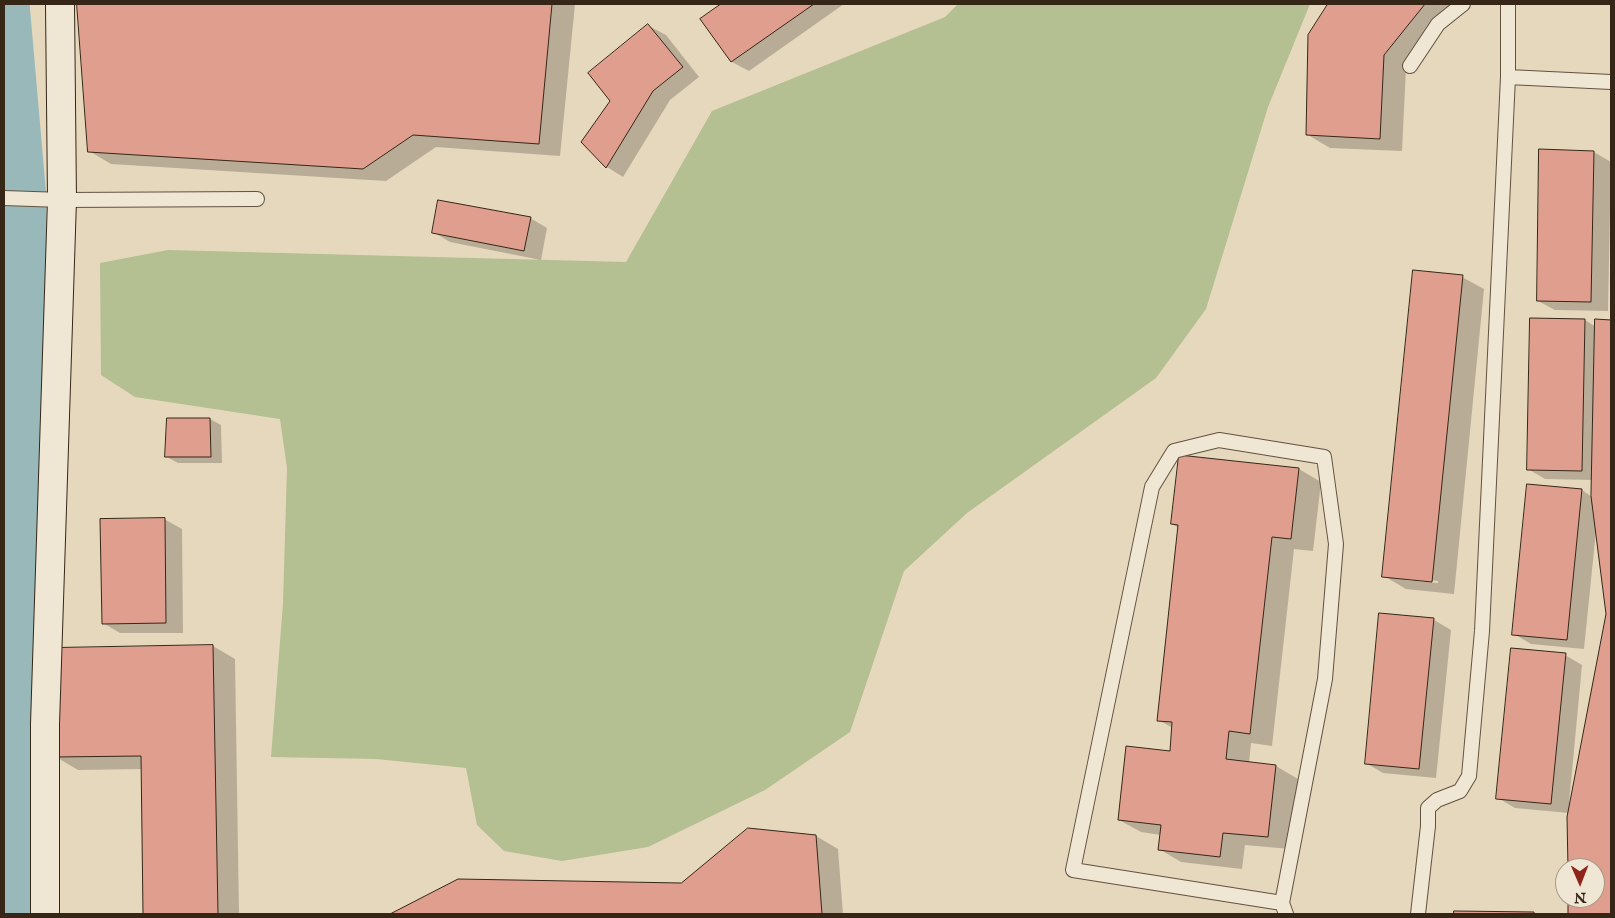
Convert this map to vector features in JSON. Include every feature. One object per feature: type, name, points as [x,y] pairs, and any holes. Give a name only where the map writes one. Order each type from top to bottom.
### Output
[{"type":"street","points":[[45,914],[45,724],[62,200],[60,4]]},
{"type":"lane","points":[[1410,66],[1438,24],[1463,4]]},
{"type":"lane","points":[[1418,914],[1428,826],[1428,808],[1437,800],[1460,791],[1469,776],[1482,631],[1508,78],[1508,4]]},
{"type":"lane","points":[[1508,78],[1611,82]]},
{"type":"lane","points":[[4,198],[62,200],[257,199]]},
{"type":"lane","points":[[1218,440],[1324,457],[1336,544],[1325,680],[1284,909],[1073,870],[1152,487],[1174,451],[1218,440]]},
{"type":"green space","points":[[958,4],[1310,4],[1268,107],[1206,309],[1156,378],[967,513],[904,571],[850,732],[765,790],[648,847],[562,861],[504,851],[477,825],[466,768],[376,759],[271,757],[283,603],[287,468],[280,419],[135,397],[101,375],[100,263],[168,250],[626,262],[712,111],[945,17]]},
{"type":"building","points":[[77,4],[552,4],[539,144],[413,135],[363,169],[88,152]]},
{"type":"building","points":[[721,4],[814,4],[731,62],[700,19]]},
{"type":"building","points":[[1328,4],[1425,4],[1384,55],[1380,139],[1306,135],[1308,35]]},
{"type":"building","points":[[648,24],[683,67],[653,91],[606,168],[581,142],[610,101],[588,73]]},
{"type":"building","points":[[1539,149],[1594,151],[1591,302],[1537,301]]},
{"type":"building","points":[[438,200],[531,217],[524,251],[432,233]]},
{"type":"building","points":[[1413,270],[1463,275],[1432,582],[1382,577]]},
{"type":"building","points":[[1530,318],[1585,319],[1582,471],[1527,470]]},
{"type":"building","points":[[1595,319],[1611,320],[1611,914],[1568,914],[1568,908],[1605,908],[1605,858],[1568,858],[1567,817],[1606,614],[1591,496]]},
{"type":"building","points":[[167,418],[210,418],[211,457],[165,457]]},
{"type":"building","points":[[1179,455],[1299,468],[1291,539],[1272,537],[1250,734],[1229,731],[1226,759],[1276,765],[1268,837],[1223,833],[1220,857],[1158,850],[1161,825],[1118,820],[1126,746],[1170,751],[1172,722],[1157,721],[1178,525],[1171,524]]},
{"type":"building","points":[[1527,484],[1582,489],[1567,640],[1512,635]]},
{"type":"building","points":[[165,518],[166,623],[102,624],[100,519]]},
{"type":"building","points":[[1379,613],[1434,618],[1419,769],[1365,764]]},
{"type":"building","points":[[213,645],[218,914],[143,914],[141,756],[54,757],[53,648]]},
{"type":"building","points":[[1511,648],[1566,653],[1551,804],[1496,799]]},
{"type":"building","points":[[748,828],[816,835],[822,914],[390,914],[458,879],[681,883]]},
{"type":"building","points":[[1454,911],[1534,912],[1534,914],[1454,914]]},
{"type":"waterway","points":[[7,4],[24,199],[25,599],[21,914]]}]
